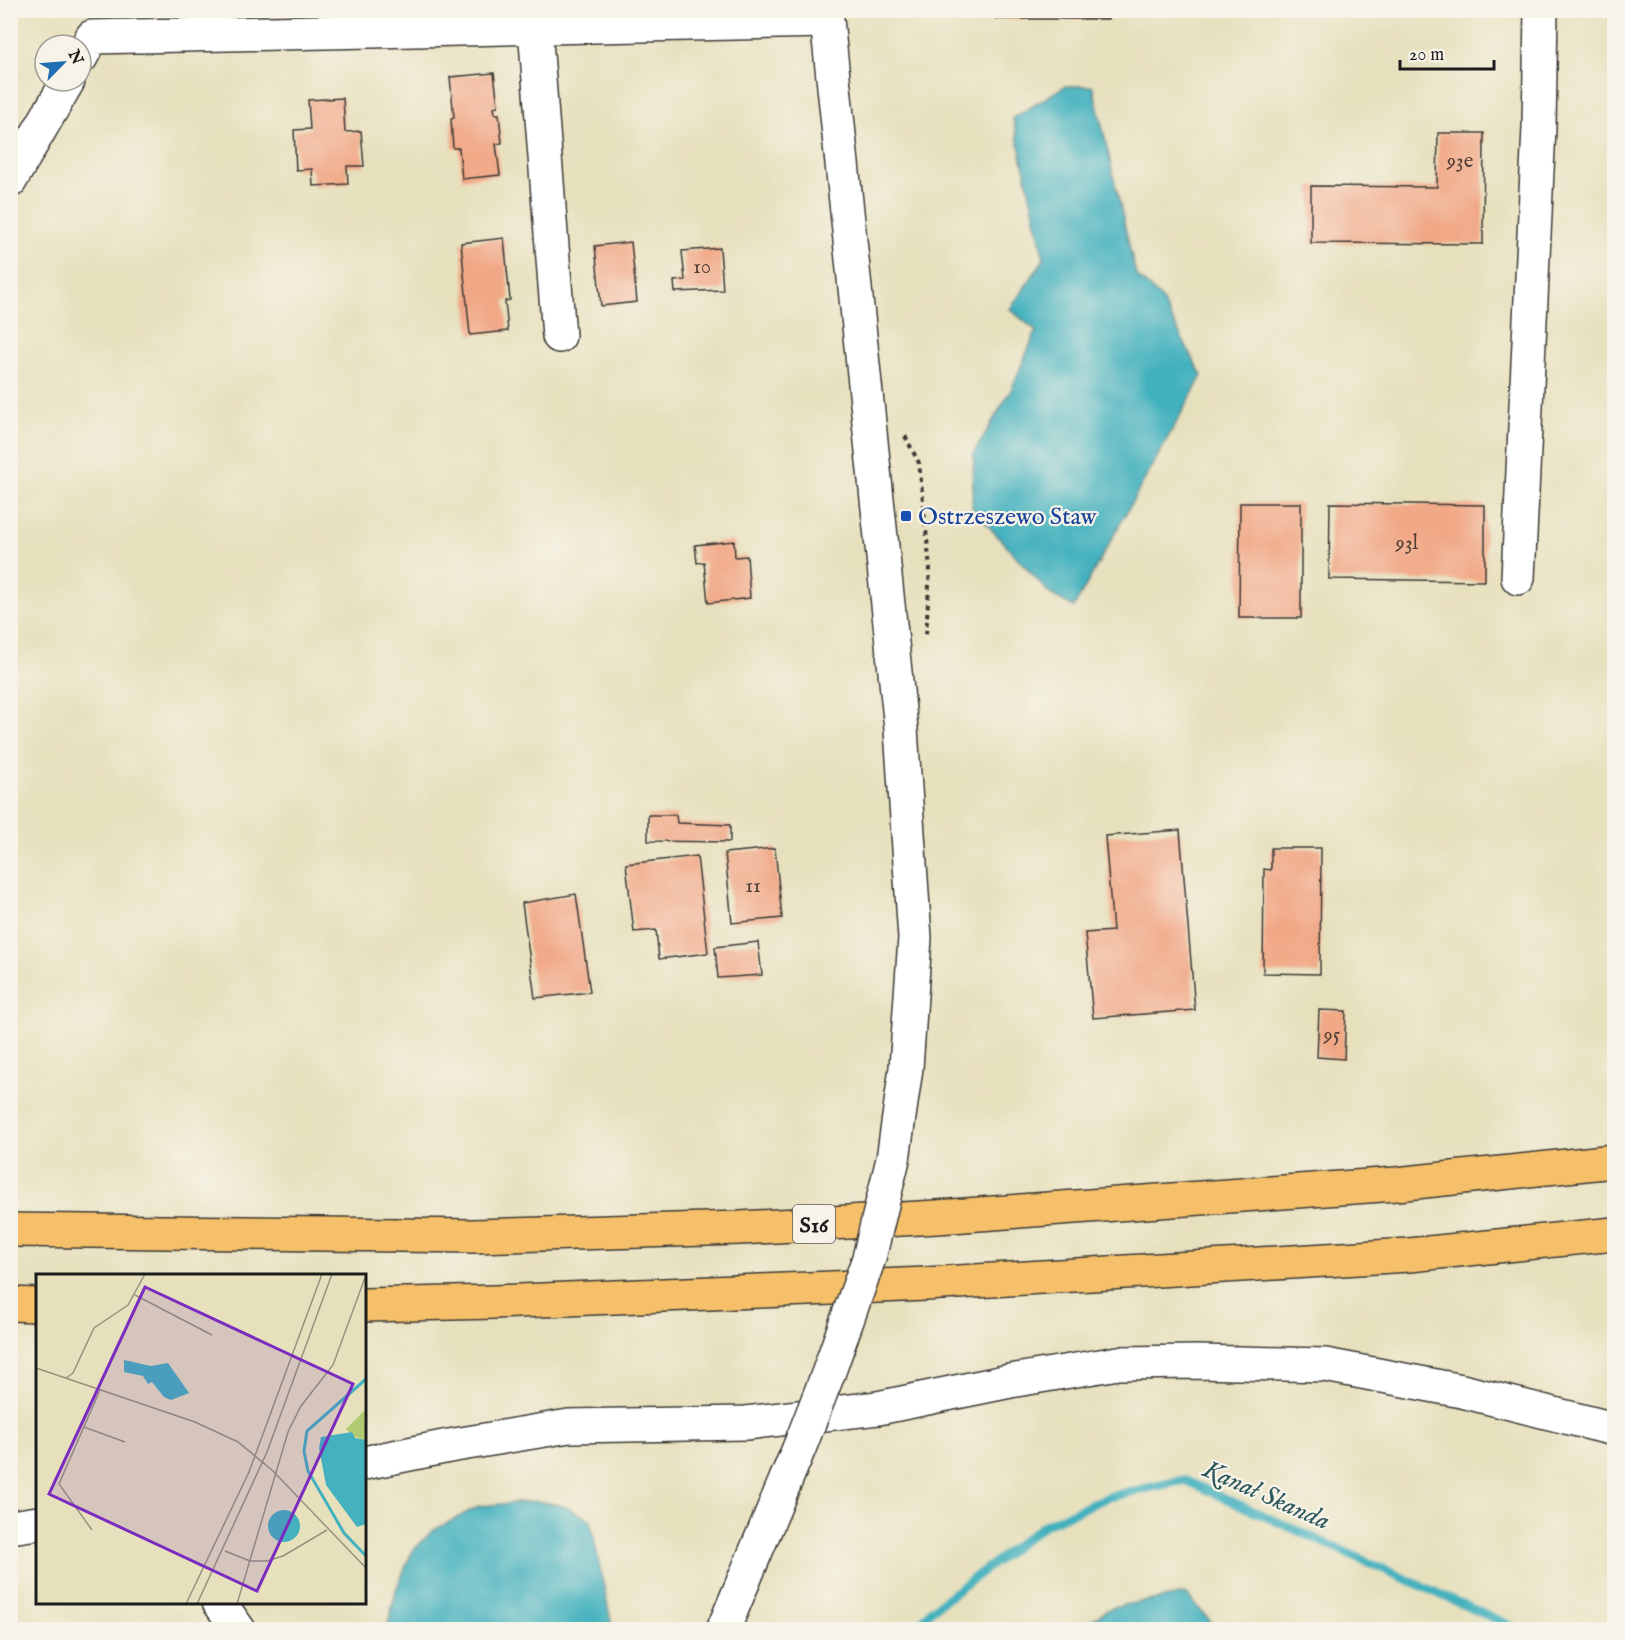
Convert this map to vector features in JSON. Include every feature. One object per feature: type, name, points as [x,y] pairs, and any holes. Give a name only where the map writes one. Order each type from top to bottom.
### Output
[{"type":"highway","name":"S16","points":[[10,1230],[473,1236],[741,1228],[949,1216],[1396,1184],[1614,1161]]},
{"type":"highway","points":[[366,1305],[495,1302],[926,1284],[1409,1255],[1614,1234]]},
{"type":"highway","points":[[10,1304],[36,1305]]},
{"type":"street","points":[[1518,578],[1539,128],[1541,10]]},
{"type":"street","points":[[93,37],[535,28],[827,16],[901,729],[915,938],[906,1068],[893,1160],[869,1258],[800,1446],[723,1629]]},
{"type":"street","points":[[535,28],[559,336]]},
{"type":"street","points":[[10,181],[61,93]]},
{"type":"street","points":[[366,1463],[569,1426],[746,1423],[878,1408],[1010,1381],[1118,1363],[1324,1365],[1462,1391],[1614,1430]]},
{"type":"street","points":[[10,1527],[36,1523]]},
{"type":"street","points":[[220,1604],[239,1629]]},
{"type":"water","points":[[1065,86],[1093,86],[1136,275],[1160,297],[1202,376],[1074,607],[1050,594],[972,508],[974,453],[1011,390],[1036,331],[1010,309],[1044,259],[1013,118]]},
{"type":"water","points":[[537,1501],[564,1506],[590,1519],[611,1629],[387,1629],[396,1590],[412,1552],[432,1531],[479,1506]]},
{"type":"water","points":[[1186,1594],[1217,1629],[1078,1629],[1112,1607]]},
{"type":"building","points":[[996,10],[1108,10],[1108,19],[996,19]]},
{"type":"building","points":[[494,73],[498,106],[494,107],[495,114],[499,114],[502,143],[496,144],[500,175],[462,179],[459,148],[453,148],[451,119],[454,118],[450,77]]},
{"type":"building","points":[[343,98],[345,132],[361,131],[364,166],[347,166],[348,184],[313,186],[312,169],[296,170],[294,130],[310,129],[308,100]]},
{"type":"building","points":[[1438,133],[1484,133],[1483,244],[1311,243],[1311,186],[1437,187]]},
{"type":"building","points":[[504,238],[510,300],[505,301],[508,331],[470,335],[461,243]]},
{"type":"building","points":[[631,242],[637,302],[601,306],[595,246]]},
{"type":"building","points":[[720,248],[723,290],[675,292],[674,281],[685,280],[682,251]]},
{"type":"building","points":[[1240,503],[1301,503],[1301,618],[1239,618]]},
{"type":"building","points":[[1330,503],[1485,505],[1485,581],[1329,579]]},
{"type":"building","points":[[734,541],[735,557],[747,556],[750,598],[708,603],[704,562],[697,563],[695,545]]},
{"type":"building","points":[[648,815],[676,815],[677,823],[730,825],[730,842],[648,841]]},
{"type":"building","points":[[1180,830],[1195,1010],[1093,1018],[1085,933],[1113,931],[1105,836]]},
{"type":"building","points":[[775,848],[782,918],[732,923],[725,853]]},
{"type":"building","points":[[1271,848],[1321,848],[1320,974],[1263,973],[1264,869],[1271,870]]},
{"type":"building","points":[[697,856],[708,953],[659,959],[656,930],[634,932],[626,864]]},
{"type":"building","points":[[576,894],[590,992],[535,998],[522,903]]},
{"type":"building","points":[[758,942],[762,975],[718,978],[715,947]]},
{"type":"building","points":[[1319,1010],[1346,1011],[1344,1059],[1317,1057]]},
{"type":"waterway","name":"Kanał Skanda","points":[[916,1630],[930,1611],[1044,1525],[1108,1497],[1184,1480],[1520,1630]]},
{"type":"place","name":"Ostrzeszewo Staw","points":[[906,516]]}]
